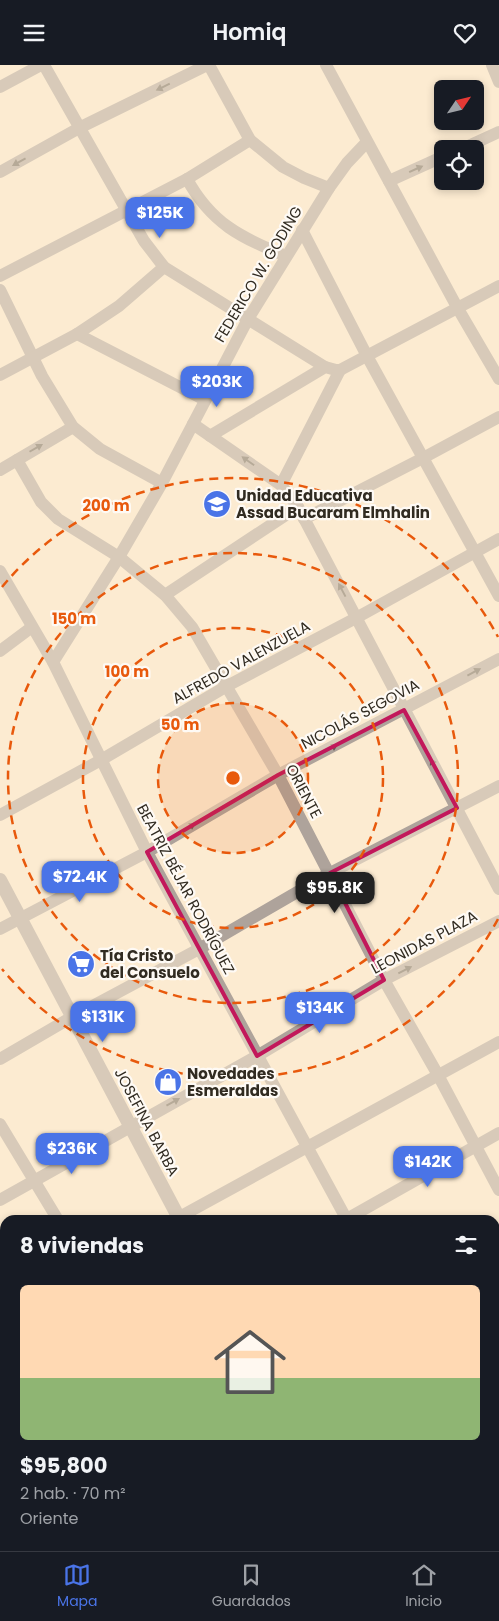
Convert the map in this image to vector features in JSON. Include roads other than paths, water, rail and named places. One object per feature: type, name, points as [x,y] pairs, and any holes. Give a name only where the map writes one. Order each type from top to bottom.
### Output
[{"type":"street","points":[[0,87],[43,65],[81,127],[144,241],[164,267],[325,367],[340,370]]},
{"type":"street","points":[[0,172],[81,127],[208,65],[250,140],[283,167],[329,188]]},
{"type":"street","points":[[326,65],[366,143],[499,379]]},
{"type":"street","points":[[492,65],[499,82]]},
{"type":"street","points":[[483,140],[499,133]]},
{"type":"street","points":[[0,276],[187,179],[250,140]]},
{"type":"street","name":"FEDERICO W. GODING","points":[[53,662],[119,557],[162,483],[248,319],[329,188],[347,163],[366,143]]},
{"type":"street","points":[[389,181],[434,161]]},
{"type":"street","points":[[187,179],[196,195],[229,229],[249,241],[286,256]]},
{"type":"street","points":[[302,230],[367,356],[499,596]]},
{"type":"street","points":[[0,375],[77,335],[119,306],[164,267]]},
{"type":"street","points":[[281,485],[340,370],[499,286]]},
{"type":"street","points":[[0,290],[33,357],[73,427],[100,449],[162,483]]},
{"type":"street","points":[[77,335],[205,400]]},
{"type":"street","points":[[210,436],[325,367]]},
{"type":"street","points":[[304,519],[424,458],[499,417]]},
{"type":"street","points":[[193,424],[281,485],[298,507],[499,889]]},
{"type":"street","points":[[0,470],[73,427]]},
{"type":"street","name":"ORIENTE","points":[[17,459],[41,503],[58,519],[119,557],[165,595],[192,627],[278,775],[384,981],[438,1075],[499,1190]]},
{"type":"street","points":[[165,595],[298,507]]},
{"type":"street","name":"ALFREDO VALENZUELA","points":[[0,815],[101,760],[227,686],[356,618],[499,539]]},
{"type":"street","name":"BEATRIZ BÉJAR RODRÍGUEZ","points":[[0,571],[53,662],[147,852],[343,1215]]},
{"type":"street","points":[[0,651],[32,627]]},
{"type":"street","name":"NICOLÁS SEGOVIA","points":[[0,929],[147,852],[278,775],[499,659]]},
{"type":"street","points":[[0,1059],[72,1017],[199,949],[330,873],[499,786]]},
{"type":"street","name":"JOSEFINA BARBA","points":[[0,880],[176,1215]]},
{"type":"street","name":"LEONIDAS PLAZA","points":[[0,1200],[257,1056],[384,981],[499,921]]},
{"type":"street","points":[[185,1215],[499,1042]]},
{"type":"street","points":[[0,1124],[55,1215]]},
{"type":"street","points":[[355,1215],[499,1133]]},
{"type":"place","name":"Unidad Educativa Assad Bucaram Elmhalin","points":[[217,504]]},
{"type":"place","name":"Tía Cristo del Consuelo","points":[[81,964]]},
{"type":"place","name":"Novedades Esmeraldas","points":[[168,1082]]}]
